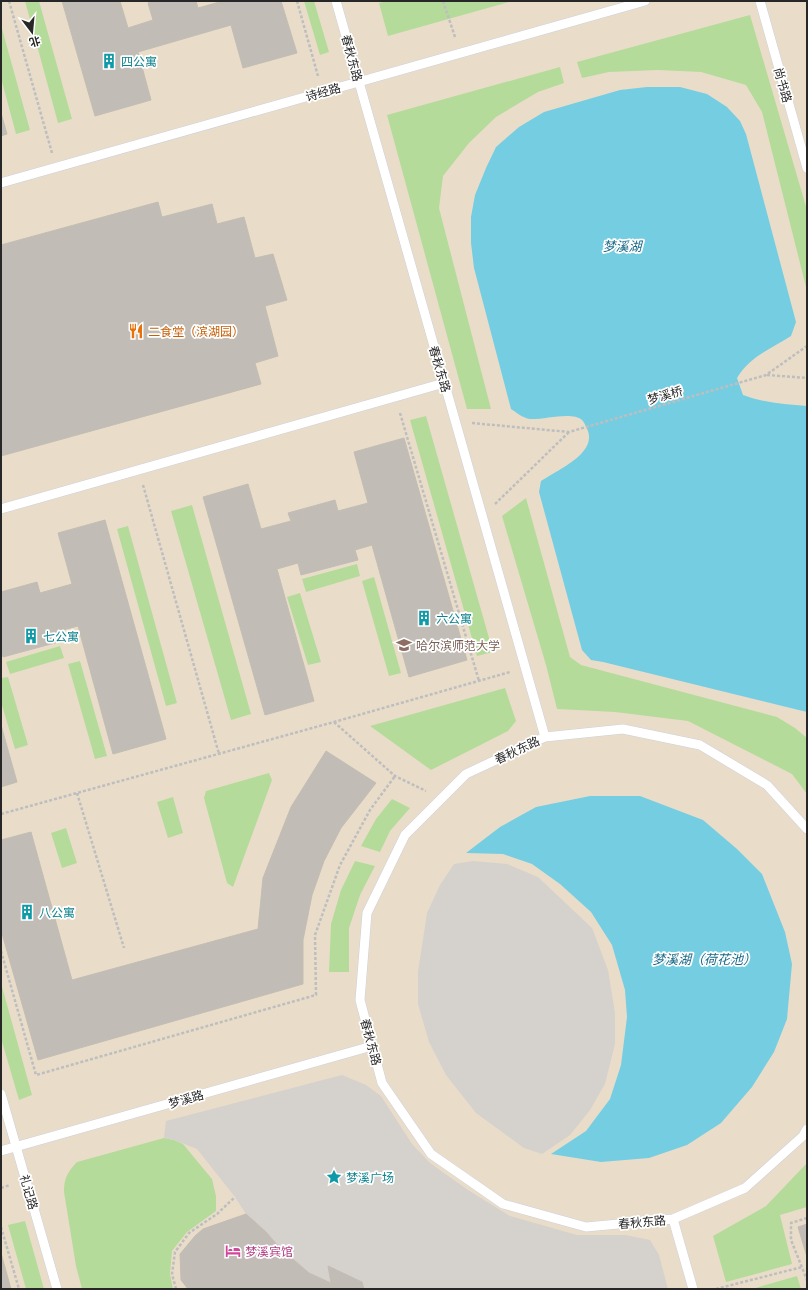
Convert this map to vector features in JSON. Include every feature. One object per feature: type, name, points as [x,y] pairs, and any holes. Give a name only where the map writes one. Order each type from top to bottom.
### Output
[{"type":"lane","name":"春秋东路","points":[[336,1],[545,737]]},
{"type":"lane","name":"诗经路","points":[[1,183],[645,1]]},
{"type":"lane","name":"尚书路","points":[[760,1],[807,168]]},
{"type":"lane","points":[[1,509],[444,384]]},
{"type":"lane","name":"春秋东路","points":[[807,829],[767,785],[700,745],[623,729],[545,737],[466,774],[405,835],[367,913],[360,1000],[382,1084],[431,1154],[503,1204],[586,1227],[673,1220],[744,1188],[803,1136],[807,1129]]},
{"type":"lane","name":"梦溪路","points":[[1,1151],[372,1046]]},
{"type":"lane","name":"礼记路","points":[[1,1094],[57,1289]]},
{"type":"lane","name":"春秋东路","points":[[673,1220],[693,1289]]},
{"type":"path","points":[[9,1],[56,167]]},
{"type":"path","points":[[297,1],[323,92]]},
{"type":"path","points":[[443,1],[460,53]]},
{"type":"path","points":[[766,375],[807,346]]},
{"type":"path","points":[[766,375],[807,378]]},
{"type":"path","name":"梦溪桥","points":[[569,432],[766,375]]},
{"type":"path","points":[[395,397],[479,681]]},
{"type":"path","points":[[456,422],[569,432]]},
{"type":"path","points":[[482,516],[569,432]]},
{"type":"path","points":[[139,470],[219,754]]},
{"type":"path","points":[[1,814],[525,668]]},
{"type":"path","points":[[334,722],[395,776],[441,798]]},
{"type":"path","points":[[1,951],[36,1075],[316,995],[315,935],[340,866],[370,810],[395,776]]},
{"type":"path","points":[[77,793],[124,948]]},
{"type":"path","points":[[176,1289],[172,1274],[174,1252],[189,1233],[217,1214],[235,1197]]},
{"type":"path","points":[[807,1218],[791,1223],[791,1240],[807,1280]]},
{"type":"path","points":[[1,1227],[19,1289]]},
{"type":"path","points":[[716,1289],[802,1267]]},
{"type":"shaded area","name":"哈尔滨师范大学","points":[[1,1],[807,1],[807,1289],[1,1289]]},
{"type":"shaded area","points":[[473,861],[507,864],[538,877],[592,928],[608,970],[615,1013],[615,1044],[605,1084],[590,1110],[570,1135],[542,1154],[524,1148],[476,1113],[446,1075],[429,1042],[418,1004],[418,972],[427,913],[440,885],[454,864]]},
{"type":"shaded area","name":"梦溪广场","points":[[342,1075],[366,1085],[381,1096],[412,1144],[430,1163],[468,1190],[510,1216],[577,1235],[625,1235],[650,1240],[659,1255],[668,1289],[364,1289],[362,1282],[328,1267],[331,1283],[309,1273],[279,1247],[266,1232],[252,1221],[197,1149],[174,1140],[164,1138],[166,1121]]},
{"type":"green space","points":[[25,1],[39,1],[72,119],[58,123]]},
{"type":"green space","points":[[304,1],[314,1],[329,52],[320,55]]},
{"type":"green space","points":[[388,1],[513,1],[388,36],[379,3]]},
{"type":"green space","points":[[750,15],[807,210],[807,291],[762,112],[746,85],[701,72],[658,70],[609,72],[582,78],[577,62]]},
{"type":"green space","points":[[1,25],[30,130],[16,134],[1,78]]},
{"type":"green space","points":[[560,67],[564,83],[538,92],[496,117],[469,143],[443,176],[439,208],[491,409],[467,409],[387,115]]},
{"type":"green space","points":[[426,416],[493,652],[477,656],[410,420]]},
{"type":"green space","points":[[526,498],[570,657],[581,665],[777,717],[795,728],[807,738],[807,794],[792,774],[688,721],[615,712],[557,709],[546,665],[502,516]]},
{"type":"green space","points":[[192,505],[251,714],[231,720],[171,511]]},
{"type":"green space","points":[[128,526],[177,703],[166,706],[117,529]]},
{"type":"green space","points":[[357,564],[360,576],[306,592],[302,579]]},
{"type":"green space","points":[[374,577],[401,673],[389,676],[362,581]]},
{"type":"green space","points":[[300,593],[321,662],[308,665],[287,597]]},
{"type":"green space","points":[[60,646],[64,658],[10,674],[6,662]]},
{"type":"green space","points":[[80,661],[107,756],[95,759],[68,664]]},
{"type":"green space","points":[[8,677],[28,745],[15,749],[1,702],[1,678]]},
{"type":"green space","points":[[505,688],[516,721],[508,731],[431,770],[370,726]]},
{"type":"green space","points":[[269,773],[272,780],[233,887],[227,883],[204,798],[206,791]]},
{"type":"green space","points":[[173,797],[183,833],[168,838],[157,802]]},
{"type":"green space","points":[[392,799],[410,808],[390,831],[380,852],[361,846],[376,819]]},
{"type":"green space","points":[[66,828],[77,863],[62,868],[51,833]]},
{"type":"green space","points":[[355,861],[375,866],[360,895],[349,928],[349,972],[329,972],[331,924],[341,890]]},
{"type":"green space","points":[[1,983],[32,1095],[19,1100],[1,1038]]},
{"type":"green space","points":[[164,1138],[183,1144],[212,1179],[216,1196],[216,1211],[187,1232],[172,1251],[170,1274],[173,1289],[82,1289],[76,1266],[64,1192],[65,1179],[68,1173],[77,1162]]},
{"type":"green space","points":[[807,1163],[807,1207],[780,1215],[792,1264],[726,1282],[713,1236],[766,1206]]},
{"type":"green space","points":[[25,1221],[44,1289],[26,1289],[8,1225]]},
{"type":"green space","points":[[797,1276],[801,1289],[752,1289]]},
{"type":"water","name":"梦溪湖","points":[[647,87],[680,87],[707,94],[727,107],[740,121],[746,134],[796,322],[791,336],[755,358],[742,370],[737,378],[743,395],[783,404],[807,406],[807,712],[591,660],[582,650],[539,492],[541,481],[581,454],[589,439],[588,431],[583,421],[577,417],[565,416],[530,419],[511,409],[474,268],[471,243],[471,217],[475,195],[496,147],[519,127],[544,112],[620,90]]},
{"type":"water","name":"梦溪湖（荷花池）","points":[[590,796],[640,796],[703,820],[737,849],[762,874],[785,932],[792,964],[787,1019],[774,1052],[752,1087],[721,1123],[687,1145],[649,1158],[601,1162],[551,1154],[586,1131],[610,1099],[621,1065],[627,1017],[625,990],[612,945],[591,912],[560,884],[532,864],[503,854],[466,853],[500,827],[536,807]]},
{"type":"building","name":"四公寓","points":[[62,1],[120,1],[128,28],[153,20],[148,3],[155,1],[196,1],[198,8],[223,1],[281,1],[297,53],[243,68],[231,25],[138,52],[151,100],[95,116]]},
{"type":"building","points":[[1,113],[7,134],[1,136]]},
{"type":"building","name":"二食堂（滨湖园）","points":[[158,202],[162,217],[212,204],[217,224],[244,217],[255,258],[273,254],[287,300],[265,306],[278,356],[255,363],[261,384],[1,456],[1,245]]},
{"type":"building","name":"六公寓","points":[[404,438],[467,660],[409,677],[372,545],[355,550],[358,560],[301,575],[298,563],[277,569],[314,701],[265,715],[203,497],[248,484],[261,529],[291,521],[288,513],[335,500],[338,511],[368,503],[354,452]]},
{"type":"building","name":"七公寓","points":[[105,520],[166,739],[113,754],[78,626],[59,631],[62,641],[3,657],[1,650],[1,592],[37,582],[40,593],[72,584],[58,533]]},
{"type":"building","points":[[1,725],[17,782],[1,787]]},
{"type":"building","name":"八公寓","points":[[326,751],[376,783],[341,828],[324,861],[312,895],[303,940],[303,984],[38,1060],[1,930],[1,840],[31,832],[72,980],[258,929],[263,878],[291,807]]},
{"type":"building","name":"梦溪宾馆","points":[[246,1214],[266,1232],[279,1247],[309,1273],[331,1283],[328,1266],[362,1282],[364,1289],[188,1289],[181,1280],[180,1254],[203,1229]]},
{"type":"building","points":[[807,1224],[807,1257],[798,1227]]},
{"type":"building","points":[[1,1253],[11,1289],[1,1289]]},
{"type":"place","name":"四公寓","points":[[109,61]]},
{"type":"place","name":"二食堂（滨湖园）","points":[[136,331]]},
{"type":"place","name":"六公寓","points":[[424,618]]},
{"type":"place","name":"七公寓","points":[[31,636]]},
{"type":"place","name":"哈尔滨师范大学","points":[[404,645]]},
{"type":"place","name":"八公寓","points":[[27,912]]},
{"type":"place","name":"梦溪广场","points":[[334,1177]]},
{"type":"place","name":"梦溪宾馆","points":[[233,1251]]}]
